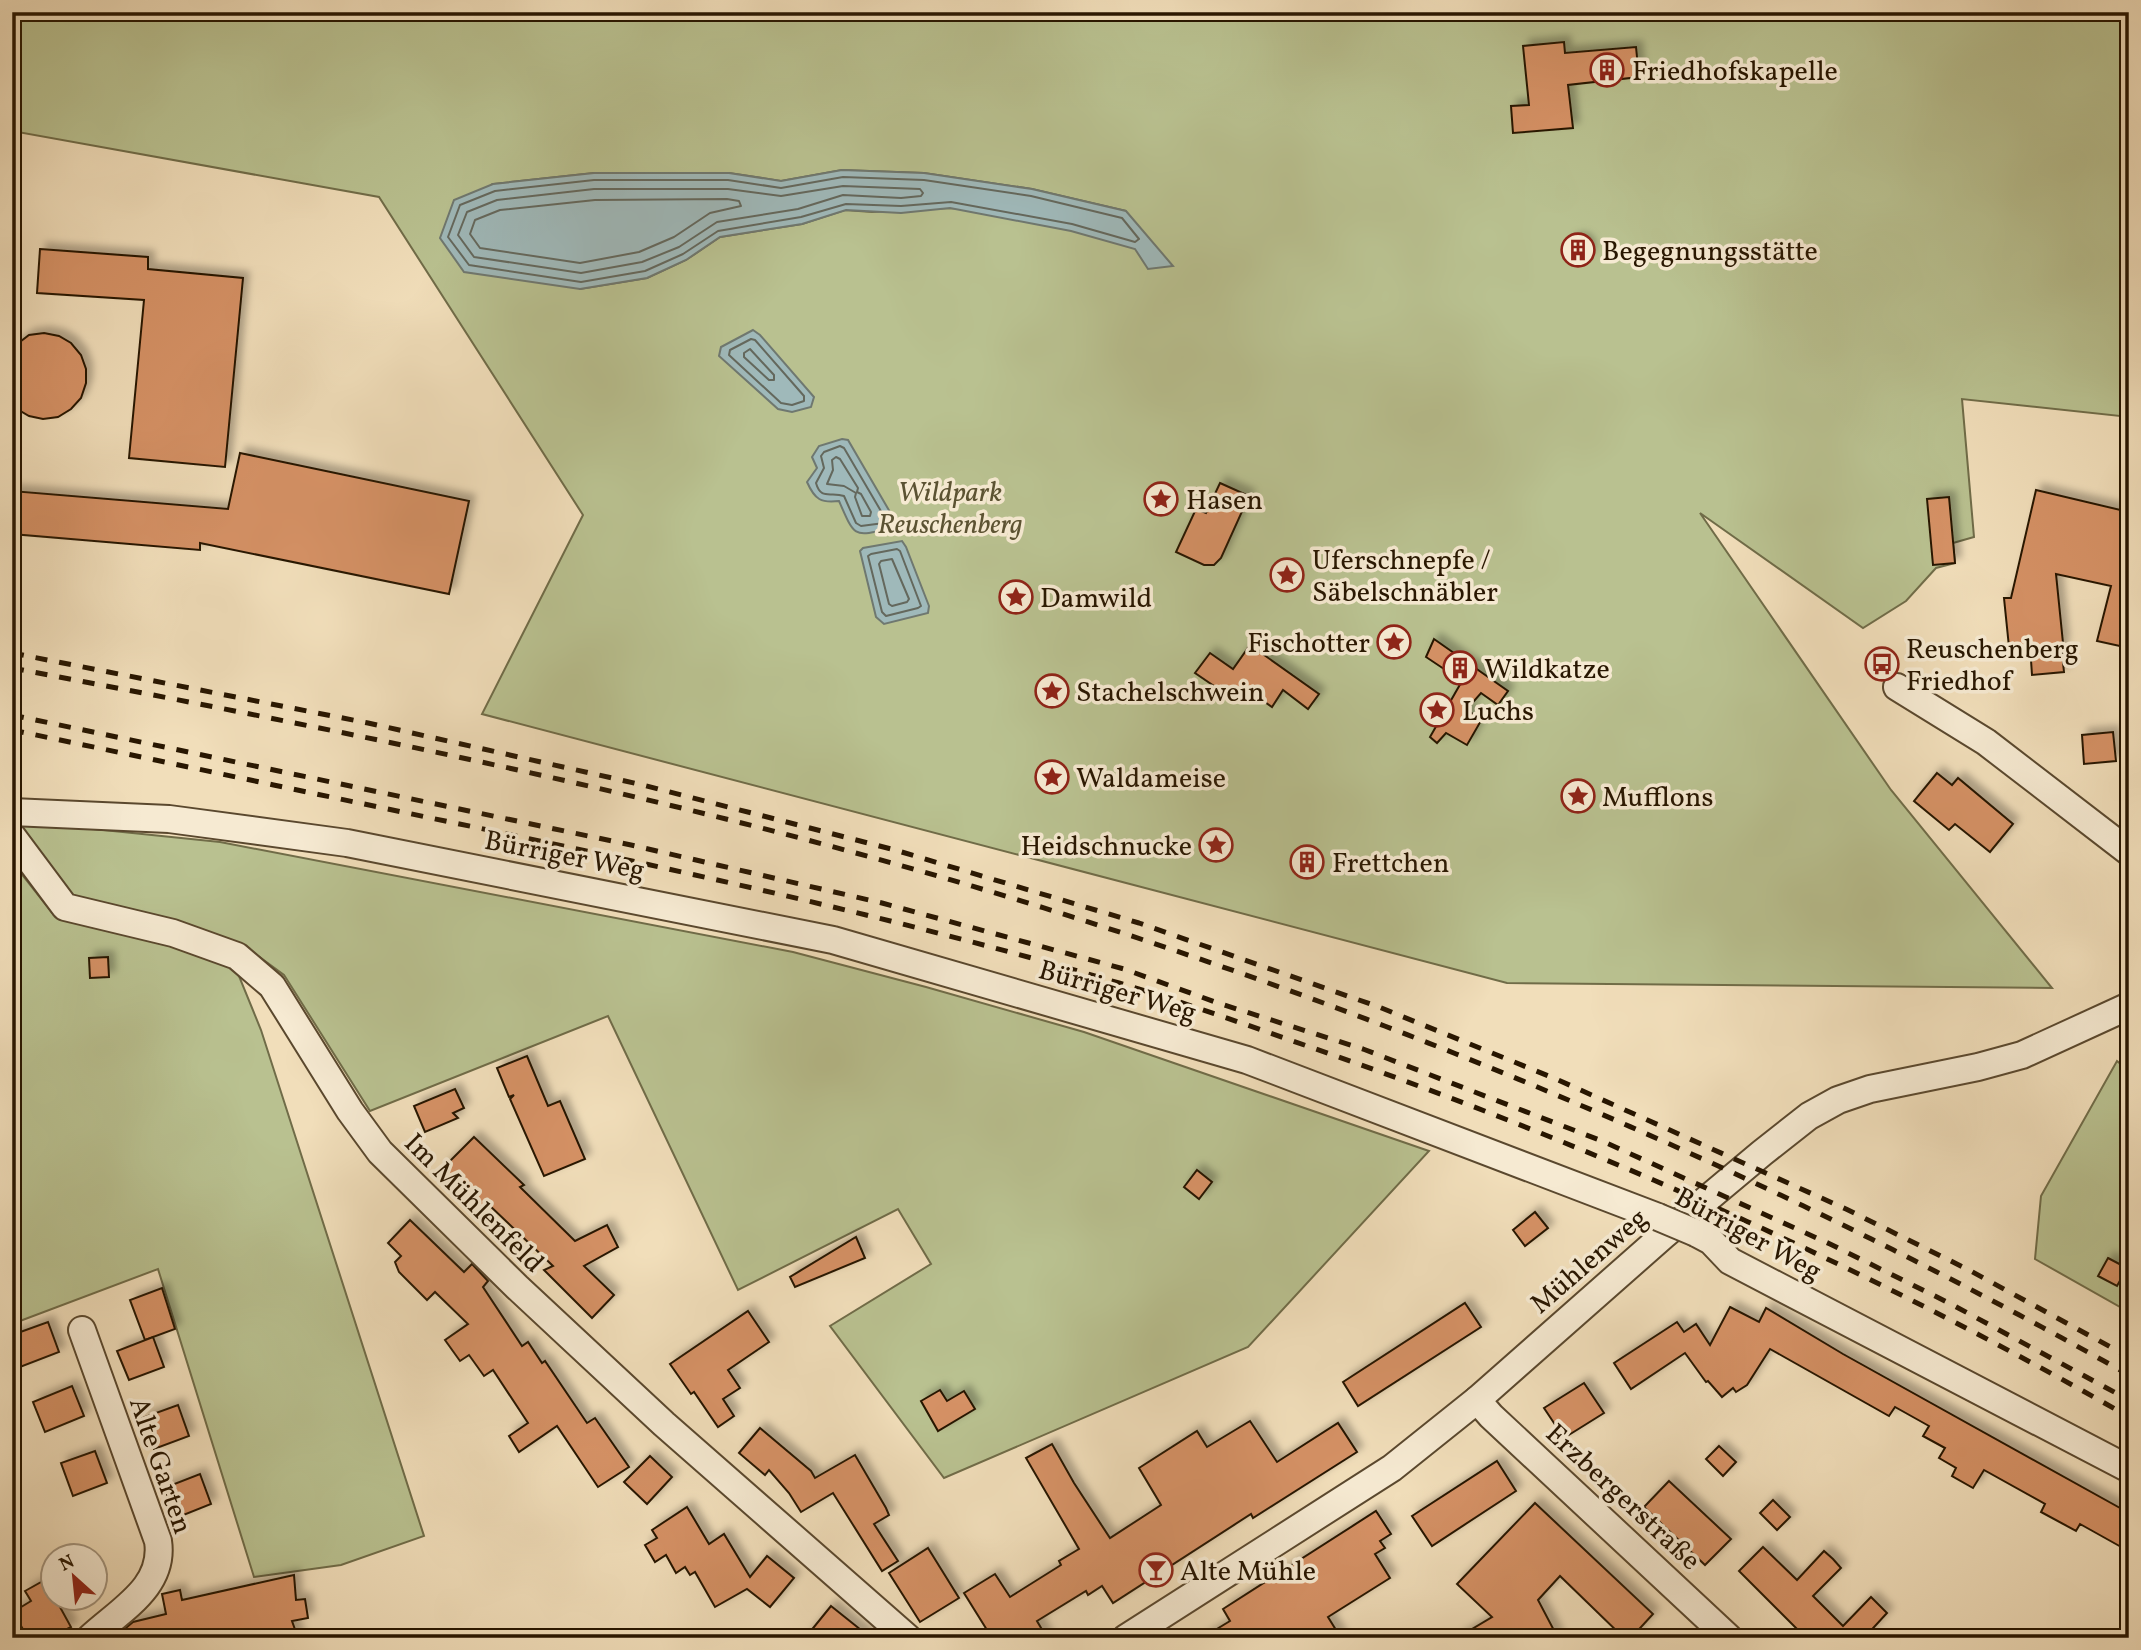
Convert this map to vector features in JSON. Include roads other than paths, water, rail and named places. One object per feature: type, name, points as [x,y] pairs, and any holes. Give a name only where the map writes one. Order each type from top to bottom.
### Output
[{"type":"street","points":[[1897,688],[1986,742],[2129,852]]},
{"type":"street","name":"Bürriger Weg","points":[[12,812],[170,819],[347,843],[833,940],[1247,1060],[1696,1233],[1711,1241],[1730,1261],[2129,1469]]},
{"type":"street","name":"Im Mühlenfeld","points":[[12,836],[65,907],[173,933],[237,956],[272,986],[350,1111],[380,1152],[516,1287],[664,1424],[908,1638]]},
{"type":"street","name":"Mühlenweg","points":[[1126,1638],[1392,1468],[1477,1400],[1664,1234],[1809,1116],[1838,1100],[1870,1089],[1978,1067],[2022,1055],[2129,1006]]},
{"type":"street","name":"Alte Garten","points":[[82,1331],[158,1541],[160,1555],[150,1584],[90,1638]]},
{"type":"street","name":"Erzbergerstraße","points":[[1477,1400],[1729,1638]]},
{"type":"water","points":[[842,170],[924,173],[1032,189],[1126,211],[1173,266],[1148,269],[1135,249],[1071,231],[950,208],[901,213],[846,210],[802,224],[720,237],[686,260],[647,278],[580,289],[464,272],[440,238],[454,200],[493,184],[594,173],[729,173],[781,181]]},
{"type":"water","points":[[753,330],[814,397],[811,407],[792,412],[778,409],[719,356],[721,347]]},
{"type":"water","points":[[842,439],[848,440],[897,524],[894,528],[870,533],[858,532],[849,523],[839,501],[819,499],[810,488],[807,482],[817,468],[812,457],[819,446]]},
{"type":"water","points":[[902,541],[929,606],[928,613],[884,624],[876,617],[860,551],[863,548]]},
{"type":"railway","points":[[12,653],[368,723],[643,785],[895,850],[1139,923],[1379,1007],[1556,1079],[1846,1209],[1967,1269],[2129,1357]]},
{"type":"railway","points":[[12,668],[344,733],[674,806],[892,863],[1053,911],[1212,963],[1370,1020],[1526,1082],[1680,1149],[1832,1220],[1982,1295],[2129,1375]]},
{"type":"railway","points":[[12,715],[631,845],[882,903],[1124,969],[1218,1003],[1363,1049],[1602,1141],[1830,1244],[1949,1303],[2129,1400]]},
{"type":"railway","points":[[12,730],[717,880],[959,939],[1167,998],[1416,1085],[1625,1168],[1830,1260],[2031,1362],[2129,1417]]},
{"type":"place","name":"Friedhofskapelle","points":[[1607,70]]},
{"type":"place","name":"Begegnungsstätte","points":[[1578,250]]},
{"type":"place","name":"Hasen","points":[[1161,499]]},
{"type":"place","name":"Uferschnepfe / Säbelschnäbler","points":[[1287,575]]},
{"type":"place","name":"Damwild","points":[[1016,597]]},
{"type":"place","name":"Fischotter","points":[[1394,642]]},
{"type":"place","name":"Reuschenberg Friedhof","points":[[1882,664]]},
{"type":"place","name":"Wildkatze","points":[[1460,668]]},
{"type":"place","name":"Stachelschwein","points":[[1052,691]]},
{"type":"place","name":"Luchs","points":[[1437,710]]},
{"type":"place","name":"Waldameise","points":[[1052,777]]},
{"type":"place","name":"Mufflons","points":[[1578,796]]},
{"type":"place","name":"Heidschnucke","points":[[1216,845]]},
{"type":"place","name":"Frettchen","points":[[1307,862]]},
{"type":"place","name":"Alte Mühle","points":[[1156,1570]]},
{"type":"park label","name":"Wildpark Reuschenberg","points":[[950,507]]}]
